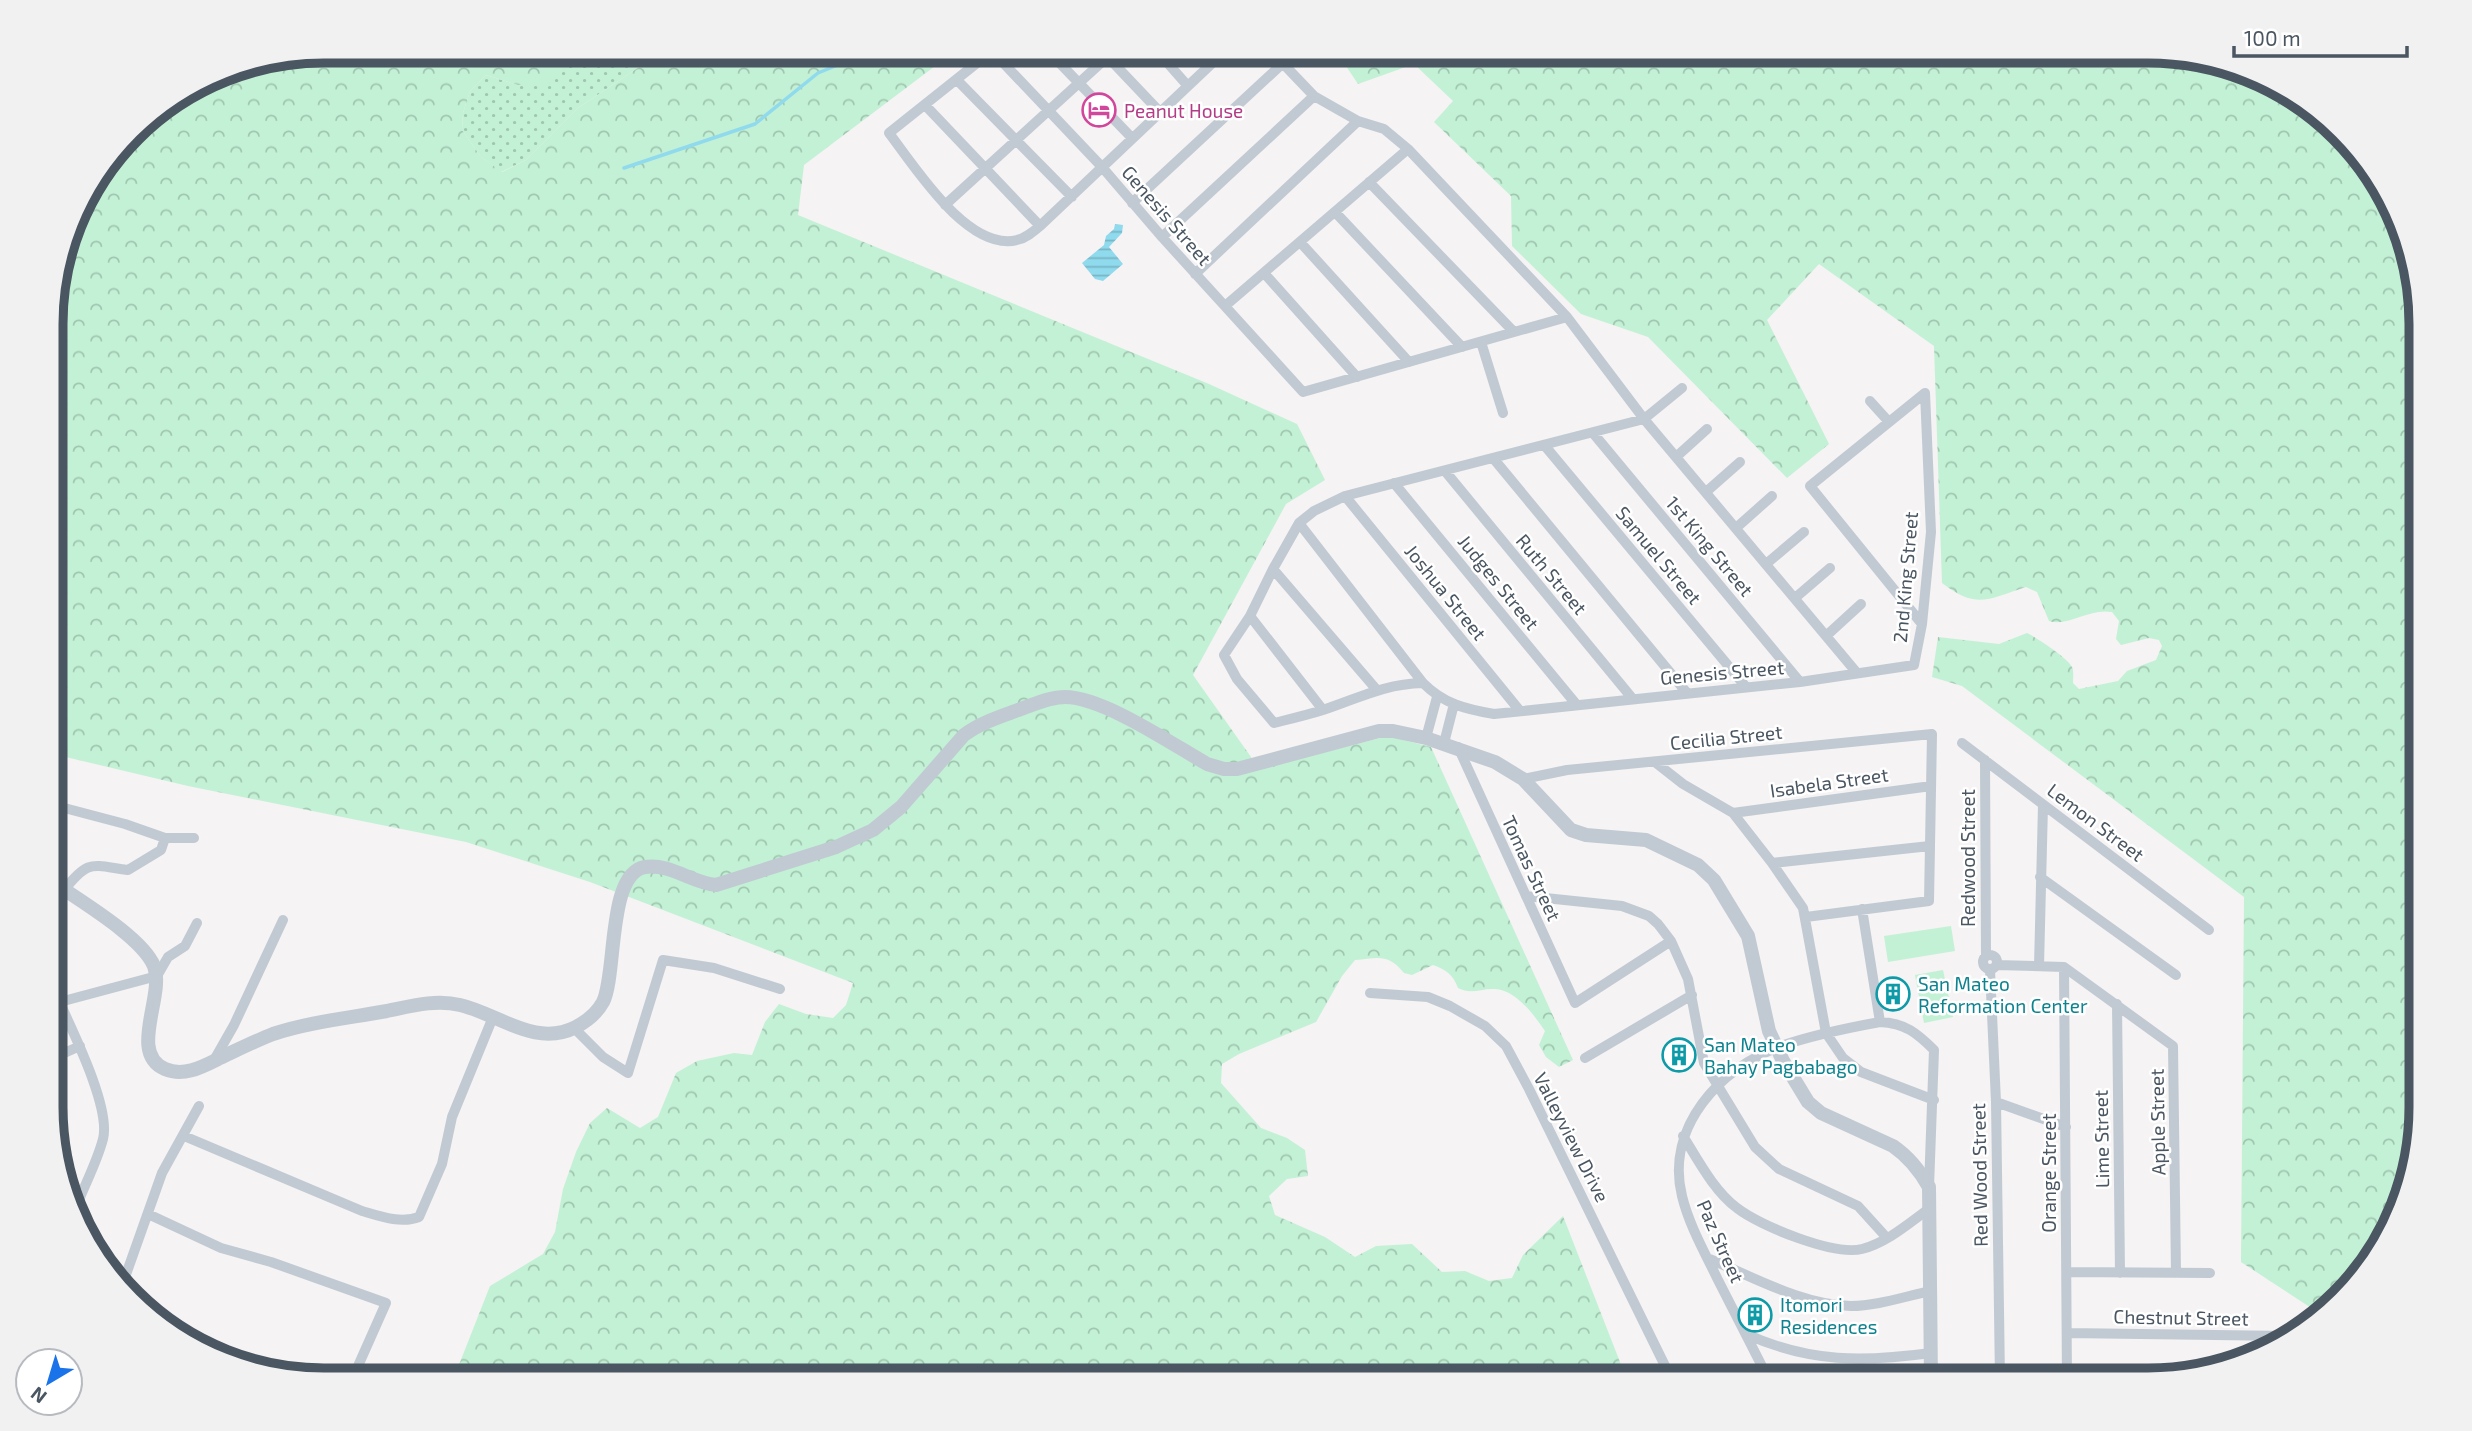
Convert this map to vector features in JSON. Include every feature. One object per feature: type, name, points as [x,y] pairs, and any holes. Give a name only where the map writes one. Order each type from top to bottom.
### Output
[{"type":"street","name":"Genesis Street","points":[[978,63],[889,134],[944,205],[983,234],[998,240],[1015,241],[1040,226],[1102,167],[1303,392],[1567,317]]},
{"type":"street","points":[[1003,63],[1102,167],[1187,85],[1205,63]]},
{"type":"street","points":[[1060,63],[1132,138]]},
{"type":"street","points":[[944,205],[1098,63]]},
{"type":"street","points":[[1117,63],[1159,111]]},
{"type":"street","points":[[1168,63],[1187,85]]},
{"type":"street","points":[[1132,202],[1282,64],[1314,96],[1359,121],[1384,129],[1408,149],[1567,317],[1644,419],[1857,673]]},
{"type":"street","points":[[957,80],[1072,197]]},
{"type":"street","points":[[1162,237],[1314,96]]},
{"type":"street","points":[[925,105],[1040,226]]},
{"type":"street","points":[[1195,274],[1359,121]]},
{"type":"street","points":[[1224,306],[1408,149]]},
{"type":"street","points":[[1369,182],[1514,332]]},
{"type":"street","points":[[1335,212],[1462,347]]},
{"type":"street","points":[[1300,242],[1409,362]]},
{"type":"street","points":[[1264,273],[1357,377]]},
{"type":"street","points":[[1480,342],[1503,413]]},
{"type":"street","points":[[1423,683],[1400,683],[1376,689],[1323,710],[1274,723],[1237,679],[1224,655],[1250,616],[1300,523],[1314,511],[1345,496],[1644,419],[1682,388]]},
{"type":"street","name":"2nd King Street","points":[[1857,673],[1914,665],[1922,624],[1931,532],[1925,393],[1889,422]]},
{"type":"street","points":[[1871,401],[1889,422],[1810,486],[1922,624]]},
{"type":"street","points":[[1676,457],[1707,429]]},
{"type":"street","name":"1st King Street","points":[[1593,433],[1800,682]]},
{"type":"street","name":"Samuel Street","points":[[1545,446],[1746,687]]},
{"type":"street","points":[[1493,458],[1687,692]]},
{"type":"street","points":[[1706,492],[1740,462]]},
{"type":"street","name":"Ruth Street","points":[[1445,471],[1632,698]]},
{"type":"street","name":"Judges Street","points":[[1394,483],[1576,704]]},
{"type":"street","name":"Joshua Street","points":[[1345,496],[1520,710]]},
{"type":"street","points":[[1736,528],[1772,496]]},
{"type":"street","name":"Genesis Street","points":[[1300,523],[1423,683],[1437,697],[1454,704],[1494,714],[1800,682],[1857,673]]},
{"type":"street","points":[[1766,564],[1804,533]]},
{"type":"street","points":[[1795,598],[1829,568]]},
{"type":"street","points":[[1273,569],[1376,689]]},
{"type":"street","points":[[1826,636],[1861,604]]},
{"type":"street","points":[[1250,616],[1323,710]]},
{"type":"street","points":[[63,889],[130,937],[153,963],[157,976],[156,996],[148,1031],[148,1047],[152,1060],[163,1068],[180,1073],[292,1029],[411,1006],[448,1002],[529,1032],[544,1034],[574,1028],[595,1014],[603,1003],[610,975],[621,896],[625,884],[639,869],[667,869],[716,886],[836,847],[873,830],[901,807],[964,735],[976,727],[1043,701],[1062,696],[1081,698],[1101,705],[1207,764],[1224,769],[1256,764],[1379,731],[1393,731],[1451,745],[1495,762],[1523,779],[1571,830],[1586,835],[1646,840],[1707,871],[1748,936],[1766,1019],[1776,1048],[1804,1098],[1814,1108],[1893,1146],[1913,1163],[1929,1187]]},
{"type":"street","points":[[1426,738],[1437,697]]},
{"type":"street","points":[[1451,745],[1454,704]]},
{"type":"street","name":"Cecilia Street","points":[[1523,779],[1567,770],[1932,734],[1931,786]]},
{"type":"street","name":"Lemon Street","points":[[1962,743],[2209,930]]},
{"type":"street","name":"Tomas Street","points":[[1451,745],[1526,896],[1575,1003],[1671,942]]},
{"type":"street","name":"Redwood Street","points":[[1985,760],[1986,956],[1996,958],[1994,967]]},
{"type":"street","points":[[1655,761],[1674,779],[1733,813],[1803,908],[1826,1033],[1843,1058],[1853,1068],[1869,1076],[1934,1100]]},
{"type":"street","points":[[1806,917],[1929,901],[1931,786]]},
{"type":"street","name":"Isabela Street","points":[[1733,813],[1931,786]]},
{"type":"street","points":[[2039,966],[2043,804]]},
{"type":"street","points":[[63,809],[125,824],[165,838],[194,838]]},
{"type":"street","points":[[63,883],[81,869],[97,865],[128,870],[160,850],[165,838]]},
{"type":"street","points":[[1772,863],[1930,846]]},
{"type":"street","points":[[2040,877],[2176,975]]},
{"type":"street","points":[[1526,896],[1622,906],[1638,911],[1658,924],[1671,942],[1688,979],[1701,1052],[1717,1086],[1755,1147],[1770,1162],[1796,1177],[1858,1206],[1887,1238]]},
{"type":"street","points":[[1862,909],[1880,1022],[1897,1023],[1912,1029],[1934,1050],[1929,1187],[1931,1368]]},
{"type":"street","points":[[213,1062],[239,1015],[283,920]]},
{"type":"street","points":[[63,1000],[157,976],[168,957],[185,946],[197,923]]},
{"type":"street","points":[[574,1028],[603,1057],[628,1073],[663,960],[714,968],[780,989]]},
{"type":"street","points":[[1994,967],[2064,967]]},
{"type":"street","name":"Red Wood Street","points":[[1994,967],[2000,1368]]},
{"type":"street","name":"Apple Street","points":[[2064,967],[2173,1046],[2176,1273]]},
{"type":"street","name":"Orange Street","points":[[2064,967],[2067,1368]]},
{"type":"street","name":"Valleyview Drive","points":[[1370,993],[1410,994],[1439,1001],[1485,1026],[1506,1046],[1666,1368]]},
{"type":"street","points":[[1585,1058],[1692,995]]},
{"type":"street","name":"Lime Street","points":[[2117,1004],[2120,1273]]},
{"type":"street","points":[[63,1015],[80,1046],[104,1122],[103,1138],[79,1197]]},
{"type":"street","points":[[184,1136],[362,1211],[410,1220],[419,1217],[442,1164],[452,1117],[493,1017]]},
{"type":"street","name":"Paz Street","points":[[1763,1368],[1707,1258],[1682,1195],[1678,1163],[1683,1136],[1697,1111],[1717,1086],[1740,1067],[1776,1048],[1826,1033],[1880,1022]]},
{"type":"street","points":[[63,1054],[80,1046]]},
{"type":"street","points":[[1996,1102],[2066,1127]]},
{"type":"street","points":[[126,1276],[162,1173],[199,1106]]},
{"type":"street","points":[[1683,1136],[1716,1185],[1738,1209],[1812,1244],[1835,1250],[1864,1248],[1887,1238],[1930,1208]]},
{"type":"street","points":[[148,1214],[221,1248],[271,1262],[386,1303],[357,1368]]},
{"type":"street","points":[[1707,1258],[1795,1294],[1839,1304],[1863,1305],[1931,1291]]},
{"type":"street","points":[[2067,1272],[2210,1273]]},
{"type":"street","name":"Chestnut Street","points":[[2067,1333],[2273,1336]]},
{"type":"street","points":[[1746,1334],[1779,1348],[1833,1359],[1868,1360],[1931,1353]]},
{"type":"green space","points":[[324,63],[569,63],[550,83],[518,85],[486,75],[470,91],[463,113],[462,130],[481,157],[502,172],[526,160],[578,108],[645,63],[939,63],[804,165],[798,215],[1209,384],[1297,424],[1325,480],[1286,504],[1193,675],[1251,757],[1254,770],[1388,736],[1431,747],[1573,1060],[1559,1067],[1546,1057],[1539,1045],[1545,1031],[1524,1004],[1503,990],[1463,990],[1458,988],[1448,973],[1433,965],[1412,975],[1404,973],[1393,962],[1382,958],[1355,960],[1342,976],[1316,1022],[1239,1054],[1222,1064],[1221,1083],[1261,1128],[1287,1138],[1305,1150],[1308,1176],[1287,1179],[1269,1196],[1275,1215],[1325,1237],[1355,1257],[1376,1246],[1412,1244],[1442,1272],[1465,1271],[1489,1281],[1512,1278],[1523,1255],[1563,1216],[1622,1368],[458,1368],[490,1286],[543,1254],[555,1232],[563,1189],[590,1123],[607,1108],[640,1128],[658,1117],[676,1073],[697,1061],[734,1053],[752,1055],[765,1022],[779,1004],[806,1014],[833,1018],[846,1005],[853,983],[590,882],[466,842],[188,786],[63,756],[65,290],[72,256],[90,209],[107,179],[139,139],[193,98],[240,77],[273,68]]},
{"type":"green space","points":[[645,63],[578,108],[526,160],[501,172],[481,157],[462,130],[463,113],[470,91],[486,75],[518,85],[569,64]]},
{"type":"green space","points":[[1344,63],[2182,65],[2232,77],[2279,98],[2333,139],[2355,165],[2382,209],[2395,240],[2407,290],[2409,324],[2409,1107],[2404,1158],[2395,1191],[2382,1222],[2355,1266],[2333,1292],[2313,1309],[2241,1262],[2244,897],[1962,686],[1932,677],[1938,637],[1999,644],[2027,633],[2070,663],[2073,683],[2079,689],[2118,681],[2127,671],[2156,660],[2162,646],[2159,640],[2149,638],[2121,645],[2116,639],[2119,621],[2112,612],[2103,611],[2064,622],[2049,621],[2037,592],[2026,587],[1983,600],[1965,597],[1942,583],[1934,346],[1819,264],[1767,320],[1829,444],[1787,478],[1648,337],[1581,314],[1512,246],[1511,196],[1434,122],[1453,101],[1414,64],[1358,84]]},
{"type":"green space","points":[[1951,926],[1955,951],[1888,962],[1884,936]]},
{"type":"green space","points":[[1943,970],[1953,1017],[1924,1023],[1915,975]]},
{"type":"water","points":[[1115,224],[1123,225],[1122,233],[1109,247],[1123,264],[1103,281],[1095,279],[1082,263],[1104,245],[1106,236],[1114,229]]},
{"type":"waterway","points":[[624,168],[755,124],[818,73],[842,63]]},
{"type":"place","name":"Peanut House","points":[[1099,110]]},
{"type":"place","name":"San Mateo Reformation Center","points":[[1893,994]]},
{"type":"place","name":"San Mateo Bahay Pagbabago","points":[[1679,1055]]},
{"type":"place","name":"Itomori Residences","points":[[1755,1315]]}]
